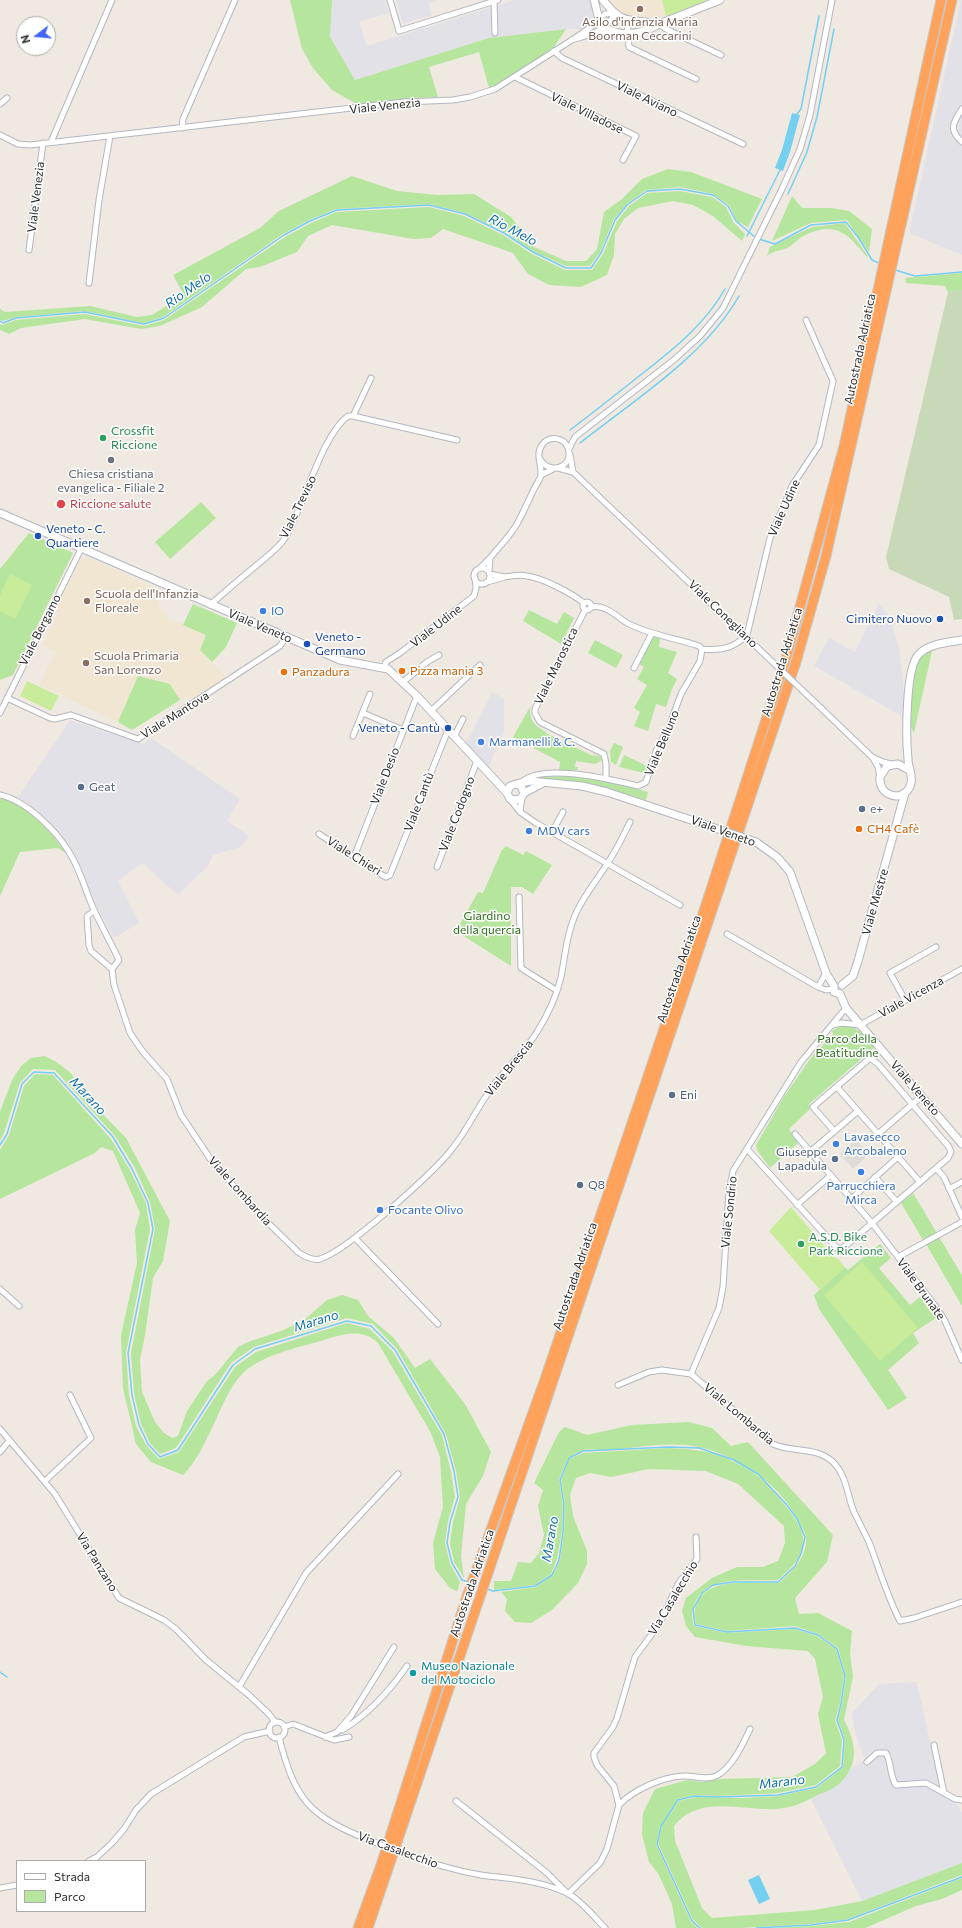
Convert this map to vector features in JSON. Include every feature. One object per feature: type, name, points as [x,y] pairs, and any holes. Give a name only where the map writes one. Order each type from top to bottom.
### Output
[{"type":"highway","name":"Autostrada Adriatica","points":[[358,1928],[381,1865],[467,1596],[550,1364],[698,927],[786,658],[844,446],[941,0]]},
{"type":"highway","name":"Autostrada Adriatica","points":[[368,1928],[796,662],[826,556],[886,285],[952,0]]},
{"type":"main road","points":[[594,0],[599,19]]},
{"type":"main road","points":[[603,0],[614,13]]},
{"type":"main road","name":"Viale Venezia","points":[[599,19],[605,26],[614,31],[627,34],[652,28],[720,0]]},
{"type":"main road","name":"Viale Venezia","points":[[614,13],[627,21],[659,24]]},
{"type":"main road","name":"Viale Veneto","points":[[0,513],[340,660],[363,665],[384,667],[403,682],[417,696],[508,796]]},
{"type":"main road","name":"Viale Mestre","points":[[842,985],[853,976],[905,793],[911,782],[907,750],[909,677],[912,662],[924,650],[937,645],[962,640]]},
{"type":"main road","points":[[905,793],[893,795],[883,789],[880,777],[884,768],[895,764],[907,750]]},
{"type":"main road","points":[[895,764],[909,770]]},
{"type":"main road","name":"Viale Veneto","points":[[490,775],[504,782],[517,783],[532,778],[543,783],[565,784],[592,788],[756,842],[771,851],[790,872],[826,973],[835,993],[840,994],[846,1008],[962,1144]]},
{"type":"main road","points":[[524,793],[521,786],[517,783],[509,787],[508,796],[515,801],[524,793],[532,778]]},
{"type":"main road","name":"Viale Veneto","points":[[524,793],[543,783]]},
{"type":"main road","points":[[893,795],[899,814]]},
{"type":"main road","name":"Viale Veneto","points":[[833,988],[838,983],[842,985]]},
{"type":"main road","points":[[840,994],[844,991],[842,985]]},
{"type":"street","points":[[51,142],[112,0]]},
{"type":"street","points":[[182,128],[183,119],[235,0]]},
{"type":"street","points":[[390,0],[400,31],[493,1],[495,33]]},
{"type":"street","points":[[575,437],[546,440],[540,448],[539,457],[541,475],[566,463],[575,437],[675,358],[700,336],[723,308],[747,262],[800,149],[810,115],[832,0]]},
{"type":"street","name":"Viale Venezia","points":[[0,135],[18,144],[43,143],[404,102],[453,100],[484,93],[515,77],[572,40],[604,14],[614,13],[612,20],[593,34]]},
{"type":"street","points":[[627,21],[629,47],[696,79]]},
{"type":"street","points":[[659,24],[666,30],[721,55]]},
{"type":"street","name":"Viale Venezia","points":[[572,40],[593,34],[614,31]]},
{"type":"street","name":"Viale Aviano","points":[[554,51],[562,58],[743,144]]},
{"type":"street","name":"Viale Villadose","points":[[515,77],[636,136],[623,160]]},
{"type":"street","points":[[0,104],[7,98]]},
{"type":"street","points":[[962,109],[954,122],[953,130],[955,136],[962,142]]},
{"type":"street","points":[[89,283],[99,200],[110,136]]},
{"type":"street","name":"Viale Venezia","points":[[29,250],[43,143]]},
{"type":"street","name":"Viale Udine","points":[[702,649],[711,650],[738,644],[747,635],[772,532],[792,486],[819,445],[833,381],[806,320]]},
{"type":"street","name":"Viale Treviso","points":[[210,605],[268,556],[285,539],[328,444],[344,419],[353,416],[371,378]]},
{"type":"street","points":[[353,416],[457,440]]},
{"type":"street","points":[[560,439],[567,445],[573,472]]},
{"type":"street","points":[[539,457],[544,465],[556,468]]},
{"type":"street","name":"Viale Conegliano","points":[[556,468],[573,472],[821,708],[872,757],[878,767],[880,777]]},
{"type":"street","name":"Viale Udine","points":[[384,667],[386,662],[400,653],[474,596],[476,588],[474,578],[475,573],[490,558],[516,525],[541,475]]},
{"type":"street","name":"Viale Bergamo","points":[[0,713],[81,548]]},
{"type":"street","points":[[487,582],[490,558]]},
{"type":"street","points":[[480,568],[485,568],[489,572],[505,577]]},
{"type":"street","points":[[474,578],[480,584],[505,577],[527,576],[536,578],[577,598],[584,603],[589,602],[591,607]]},
{"type":"street","points":[[584,603],[582,605],[585,610],[591,607],[605,608],[631,624],[652,633],[694,644],[702,649]]},
{"type":"street","name":"Viale Marostica","points":[[585,610],[535,709],[535,713],[540,722],[604,754],[606,778]]},
{"type":"street","points":[[634,668],[652,633]]},
{"type":"street","name":"Viale Mantova","points":[[7,698],[50,718],[55,719],[71,715],[138,738],[280,646],[286,637]]},
{"type":"street","name":"Viale Belluno","points":[[532,778],[575,774],[606,778],[638,786],[646,782],[656,751],[668,729],[681,694],[700,661],[702,649]]},
{"type":"street","points":[[403,682],[438,655]]},
{"type":"street","points":[[431,711],[480,665]]},
{"type":"street","points":[[353,736],[370,694]]},
{"type":"street","name":"Viale Desio","points":[[354,857],[417,696]]},
{"type":"street","points":[[363,713],[403,730]]},
{"type":"street","points":[[454,737],[463,719]]},
{"type":"street","name":"Viale Cantù","points":[[390,875],[448,730]]},
{"type":"street","name":"Viale Conegliano","points":[[872,757],[883,762],[895,764]]},
{"type":"street","name":"Viale Codogno","points":[[436,867],[477,761]]},
{"type":"street","points":[[520,812],[524,793]]},
{"type":"street","name":"Viale Lombardia","points":[[0,795],[16,800],[26,806],[56,835],[70,852],[94,911],[119,960],[112,969],[114,985],[130,1032],[143,1052],[167,1079],[181,1115],[209,1157],[262,1217],[304,1257]]},
{"type":"street","name":"Viale Veneto","points":[[508,796],[520,812],[552,832],[680,905]]},
{"type":"street","points":[[552,832],[563,812]]},
{"type":"street","name":"Viale Brescia","points":[[304,1257],[320,1259],[355,1238],[391,1207],[451,1150],[464,1134],[492,1086],[528,1046],[538,1031],[560,979],[569,931],[574,916],[608,863],[630,822]]},
{"type":"street","name":"Viale Chieri","points":[[319,834],[382,875],[386,877],[390,875]]},
{"type":"street","points":[[520,897],[521,968],[556,990]]},
{"type":"street","points":[[94,911],[87,916],[89,945],[91,951],[112,969]]},
{"type":"street","name":"Viale Veneto","points":[[727,934],[818,987],[826,990],[833,988]]},
{"type":"street","points":[[905,1000],[890,973],[936,947]]},
{"type":"street","name":"Viale Vicenza","points":[[860,1025],[962,969]]},
{"type":"street","points":[[818,987],[826,973]]},
{"type":"street","name":"Viale Sondrio","points":[[691,1374],[719,1308],[723,1287],[729,1191],[733,1171],[797,1068],[846,1008]]},
{"type":"street","points":[[832,1025],[860,1025]]},
{"type":"street","points":[[748,1149],[838,1249],[843,1248],[897,1202],[948,1158],[951,1152],[949,1147],[878,1064],[870,1058],[813,1107],[834,1131]]},
{"type":"street","points":[[836,1087],[920,1182]]},
{"type":"street","points":[[878,1134],[922,1096]]},
{"type":"street","points":[[810,1152],[858,1111]]},
{"type":"street","name":"Viale Brunate","points":[[795,1134],[872,1223],[939,1311],[962,1360]]},
{"type":"street","points":[[851,1199],[898,1157]]},
{"type":"street","points":[[936,1168],[944,1177],[962,1217]]},
{"type":"street","points":[[797,1205],[831,1175]]},
{"type":"street","points":[[875,1177],[897,1202]]},
{"type":"street","points":[[949,1188],[962,1182]]},
{"type":"street","points":[[898,1257],[962,1222]]},
{"type":"street","points":[[355,1238],[438,1324]]},
{"type":"street","points":[[0,1289],[19,1306]]},
{"type":"street","points":[[618,1385],[649,1372],[662,1370],[691,1374]]},
{"type":"street","name":"Viale Lombardia","points":[[691,1374],[773,1444],[783,1449],[806,1450],[818,1453],[833,1462],[844,1476],[854,1511],[868,1540],[900,1621],[962,1602]]},
{"type":"street","points":[[45,1481],[91,1438],[70,1395]]},
{"type":"street","name":"Via Panzano","points":[[0,1429],[55,1494],[119,1598],[164,1620],[176,1629],[206,1660],[239,1687],[269,1714],[275,1722]]},
{"type":"street","points":[[0,1452],[9,1441]]},
{"type":"street","points":[[239,1687],[306,1573],[398,1474]]},
{"type":"street","name":"Via Casalecchio","points":[[619,1805],[614,1786],[597,1765],[594,1753],[613,1727],[617,1718],[638,1652],[660,1623],[678,1584],[697,1559],[696,1537]]},
{"type":"street","points":[[337,1732],[351,1716],[394,1647]]},
{"type":"street","points":[[325,1737],[355,1722],[396,1682],[407,1666]]},
{"type":"street","points":[[275,1722],[279,1722],[284,1726],[284,1733],[279,1737],[274,1737],[270,1731],[271,1725],[275,1722]]},
{"type":"street","points":[[284,1726],[293,1724],[325,1737],[337,1740],[349,1737]]},
{"type":"street","points":[[568,1894],[600,1863],[607,1849],[619,1805],[633,1793],[655,1783],[682,1776],[707,1778],[715,1776],[729,1765],[750,1729]]},
{"type":"street","points":[[91,1860],[97,1857],[112,1843],[124,1829],[136,1810],[151,1794],[244,1737],[270,1731]]},
{"type":"street","name":"Via Casalecchio","points":[[279,1737],[290,1774],[296,1787],[307,1802],[321,1816],[342,1829],[410,1856],[450,1869],[481,1875],[524,1879],[546,1885],[568,1894]]},
{"type":"street","points":[[934,1745],[944,1793]]},
{"type":"street","points":[[866,1762],[877,1753],[886,1753],[889,1758],[891,1775],[896,1785],[926,1783],[955,1799],[962,1800]]},
{"type":"street","name":"Via Casalecchio","points":[[456,1801],[547,1873],[605,1928]]},
{"type":"street","points":[[0,1888],[16,1885]]},
{"type":"shaded area","points":[[332,0],[385,0],[389,13],[359,22],[367,46],[515,0],[592,0],[595,17],[593,23],[584,29],[566,29],[489,38],[355,80],[330,37]]},
{"type":"shaded area","points":[[396,0],[439,0],[428,3],[432,15],[403,24]]},
{"type":"shaded area","name":"Asilo d'infanzia Maria Boorman Ceccarini","points":[[606,0],[662,0],[666,16],[650,20],[634,18],[619,12]]},
{"type":"shaded area","points":[[962,0],[962,255],[909,233]]},
{"type":"shaded area","points":[[83,556],[162,590],[158,598],[159,606],[167,618],[207,635],[200,650],[226,677],[194,698],[180,700],[170,684],[138,676],[118,722],[39,685],[55,652],[43,645],[58,613],[55,610]]},
{"type":"shaded area","points":[[879,603],[891,620],[899,649],[903,680],[905,718],[814,666],[829,638],[855,652]]},
{"type":"shaded area","points":[[492,692],[504,699],[504,732],[488,768],[465,746]]},
{"type":"shaded area","points":[[70,720],[143,744],[151,738],[240,799],[227,821],[249,836],[241,847],[213,855],[207,867],[178,895],[142,863],[118,881],[139,923],[114,938],[98,909],[73,851],[59,833],[28,803],[18,797]]},
{"type":"shaded area","points":[[856,1139],[869,1154],[853,1169],[840,1154]]},
{"type":"shaded area","points":[[917,1682],[940,1788],[927,1781],[897,1783],[888,1752],[883,1750],[876,1751],[865,1760],[855,1732],[852,1713],[879,1684]]},
{"type":"shaded area","points":[[884,1755],[889,1776],[894,1787],[925,1786],[954,1801],[962,1812],[962,1863],[862,1901],[811,1799],[839,1784],[851,1769],[865,1760],[868,1763],[878,1756]]},
{"type":"green space","points":[[290,0],[332,0],[330,37],[355,80],[489,38],[566,29],[554,47],[521,71],[489,88],[479,52],[429,67],[438,97],[411,98],[360,106],[332,90],[313,68],[302,49]]},
{"type":"green space","points":[[662,0],[706,0],[706,2],[666,16]]},
{"type":"green space","points":[[668,169],[691,172],[762,199],[748,227],[737,221],[729,205],[713,194],[680,187],[646,190],[627,204],[614,219],[600,252],[590,266],[566,266],[533,251],[505,232],[465,213],[429,204],[336,209],[309,220],[283,234],[163,317],[144,323],[85,311],[16,317],[3,321],[0,320],[0,309],[5,312],[90,306],[137,317],[152,315],[184,295],[173,275],[260,228],[279,211],[352,176],[397,191],[437,195],[474,194],[511,217],[534,247],[566,261],[586,261],[597,249],[604,212],[622,199],[642,179]]},
{"type":"green space","points":[[680,191],[712,197],[726,207],[734,223],[745,234],[742,241],[713,216],[693,205],[673,201],[638,208],[624,219],[615,234],[614,255],[607,275],[581,287],[549,285],[528,274],[513,253],[443,229],[431,238],[414,239],[332,225],[308,236],[297,252],[260,267],[246,269],[202,307],[160,326],[141,329],[85,319],[21,328],[9,334],[0,330],[0,324],[2,325],[16,320],[85,314],[144,326],[164,320],[285,237],[311,223],[337,212],[429,207],[464,216],[503,235],[532,254],[565,270],[592,270],[603,254],[617,221],[629,206],[647,193]]},
{"type":"green space","points":[[792,196],[802,208],[831,208],[849,211],[872,229],[869,252],[847,220],[811,223],[772,241]]},
{"type":"green space","points":[[845,223],[868,258],[848,237],[841,232],[826,229],[805,235],[789,247],[767,256],[770,247],[812,227]]},
{"type":"green space","points":[[962,273],[962,290],[948,292],[945,286],[906,283],[905,278]]},
{"type":"green space","points":[[962,290],[962,619],[954,620],[949,597],[889,569],[886,557],[948,292]]},
{"type":"green space","points":[[201,502],[216,518],[170,559],[155,542]]},
{"type":"green space","points":[[29,533],[73,553],[13,675],[0,680],[0,569]]},
{"type":"green space","points":[[10,574],[32,585],[15,619],[0,611],[0,595]]},
{"type":"green space","points":[[193,604],[237,623],[226,647],[212,662],[200,650],[206,635],[183,625]]},
{"type":"green space","points":[[529,610],[557,624],[564,612],[574,618],[561,644],[523,621]]},
{"type":"green space","points":[[651,638],[660,638],[659,647],[677,652],[668,673],[677,679],[666,707],[656,704],[648,731],[634,726],[640,712],[634,708],[647,685],[637,679],[644,667],[639,664]]},
{"type":"green space","points":[[595,640],[623,655],[616,668],[588,653]]},
{"type":"green space","points":[[929,651],[932,651],[914,733],[911,727],[911,685],[916,666],[921,658]]},
{"type":"green space","points":[[138,676],[170,684],[180,700],[132,730],[118,722]]},
{"type":"green space","points":[[27,681],[59,696],[51,711],[20,696]]},
{"type":"green space","points":[[530,707],[532,719],[539,728],[546,733],[593,756],[601,757],[602,760],[595,764],[576,761],[575,767],[578,767],[577,770],[559,770],[560,762],[513,737]]},
{"type":"green space","points":[[614,743],[623,747],[616,765],[611,762],[610,751]]},
{"type":"green space","points":[[624,755],[647,766],[644,773],[619,767]]},
{"type":"green space","points":[[571,776],[614,783],[648,792],[646,800],[589,783],[534,781],[537,777]]},
{"type":"green space","points":[[0,798],[10,801],[29,812],[46,828],[67,854],[58,848],[20,852],[0,896]]},
{"type":"green space","name":"Giardino della quercia","points":[[506,846],[523,855],[526,851],[552,865],[533,894],[522,887],[511,887],[511,966],[456,931],[478,892],[483,893],[502,850]]},
{"type":"green space","name":"Parco della Beatitudine","points":[[842,1025],[857,1030],[875,1047],[809,1104],[810,1109],[789,1129],[798,1143],[770,1168],[757,1150],[756,1145],[784,1097],[810,1059],[833,1034],[832,1031]]},
{"type":"green space","points":[[45,1056],[71,1073],[87,1098],[126,1138],[170,1221],[163,1261],[153,1278],[140,1360],[142,1392],[155,1422],[164,1433],[172,1438],[178,1436],[187,1411],[207,1381],[215,1375],[238,1347],[303,1321],[327,1300],[342,1295],[358,1300],[368,1316],[394,1338],[415,1368],[430,1359],[465,1404],[491,1452],[483,1476],[466,1504],[461,1556],[464,1578],[454,1562],[450,1543],[453,1522],[460,1497],[456,1471],[446,1434],[397,1349],[373,1324],[347,1318],[254,1347],[231,1363],[176,1448],[160,1454],[150,1443],[141,1424],[134,1394],[131,1353],[155,1229],[150,1202],[135,1168],[115,1136],[55,1070],[33,1069],[20,1083],[0,1141],[0,1112],[12,1080],[21,1066],[31,1058]]},
{"type":"green space","points":[[35,1074],[53,1075],[111,1139],[130,1170],[146,1203],[150,1229],[126,1353],[129,1395],[136,1426],[146,1445],[159,1459],[179,1452],[235,1367],[256,1352],[347,1323],[370,1329],[393,1352],[442,1435],[451,1472],[455,1497],[448,1521],[445,1543],[450,1564],[460,1582],[457,1591],[450,1588],[435,1569],[433,1543],[443,1507],[440,1457],[431,1433],[378,1343],[372,1338],[359,1334],[345,1334],[281,1352],[251,1366],[243,1373],[234,1385],[226,1398],[200,1452],[183,1475],[151,1462],[136,1444],[123,1388],[121,1335],[137,1263],[135,1230],[140,1213],[113,1151],[101,1147],[95,1153],[0,1199],[0,1150],[9,1135],[24,1086]]},
{"type":"green space","points":[[913,1193],[937,1233],[923,1240],[901,1203]]},
{"type":"green space","name":"A.S.D. Bike Park Riccione","points":[[791,1207],[834,1257],[838,1259],[845,1267],[820,1290],[769,1231]]},
{"type":"green space","points":[[939,1237],[962,1275],[962,1306],[926,1244]]},
{"type":"green space","points":[[880,1244],[891,1258],[879,1268],[910,1305],[920,1297],[936,1318],[913,1333],[919,1343],[888,1370],[907,1398],[888,1410],[819,1309],[814,1295],[845,1267],[848,1270]]},
{"type":"green space","points":[[862,1262],[918,1328],[880,1361],[824,1295]]},
{"type":"green space","points":[[689,1422],[712,1428],[731,1446],[748,1442],[833,1535],[827,1562],[795,1598],[799,1614],[818,1613],[852,1631],[850,1654],[853,1676],[844,1720],[853,1745],[854,1753],[851,1768],[846,1776],[835,1787],[804,1802],[788,1807],[765,1809],[723,1806],[709,1807],[696,1810],[684,1816],[674,1826],[675,1841],[702,1908],[712,1918],[815,1910],[862,1901],[962,1863],[962,1875],[848,1919],[811,1924],[740,1928],[702,1928],[693,1920],[658,1843],[662,1826],[679,1801],[695,1797],[743,1798],[778,1796],[817,1788],[843,1767],[845,1740],[838,1720],[846,1676],[838,1648],[818,1634],[795,1626],[727,1631],[696,1624],[695,1609],[700,1598],[707,1591],[718,1586],[730,1584],[779,1583],[798,1564],[804,1552],[806,1545],[805,1534],[792,1510],[783,1497],[771,1485],[744,1465],[714,1451],[688,1445],[655,1445],[611,1450],[584,1450],[578,1452],[568,1458],[559,1479],[563,1504],[562,1531],[557,1559],[551,1574],[535,1585],[494,1590],[494,1581],[511,1581],[518,1562],[531,1563],[539,1553],[544,1535],[538,1506],[543,1490],[534,1483],[559,1432],[565,1427],[587,1435],[632,1425]]},
{"type":"green space","points":[[669,1448],[694,1450],[719,1455],[753,1472],[764,1481],[785,1505],[797,1522],[803,1537],[800,1556],[792,1567],[778,1580],[728,1581],[706,1589],[698,1597],[692,1610],[694,1626],[727,1633],[795,1629],[817,1636],[836,1649],[844,1676],[840,1703],[835,1720],[842,1740],[840,1766],[816,1785],[778,1793],[719,1796],[694,1795],[678,1799],[660,1826],[656,1844],[691,1922],[698,1928],[676,1928],[672,1904],[658,1873],[649,1862],[642,1834],[643,1813],[655,1789],[687,1780],[702,1782],[721,1779],[792,1777],[815,1764],[826,1753],[818,1714],[823,1697],[815,1659],[808,1651],[746,1646],[695,1637],[686,1626],[682,1611],[686,1598],[712,1578],[737,1567],[763,1567],[778,1561],[785,1543],[784,1526],[738,1484],[706,1471],[649,1469],[611,1477],[590,1473],[576,1478],[570,1495],[573,1516],[587,1551],[587,1564],[578,1583],[552,1610],[531,1623],[515,1622],[505,1611],[507,1599],[501,1592],[536,1587],[553,1575],[560,1560],[564,1532],[565,1504],[561,1480],[569,1459],[583,1453]]},
{"type":"green space","points":[[962,1878],[962,1890],[942,1899],[916,1906],[865,1928],[772,1928],[849,1922]]},
{"type":"water","points":[[792,113],[800,115],[783,171],[775,168],[782,150]]},
{"type":"water","points":[[759,1875],[770,1899],[759,1904],[748,1880]]},
{"type":"waterway","points":[[797,114],[801,109],[819,16]]},
{"type":"waterway","points":[[788,194],[807,152],[817,117],[834,29]]},
{"type":"waterway","points":[[747,236],[780,170]]},
{"type":"waterway","name":"Rio Melo","points":[[0,321],[3,323],[16,318],[85,312],[144,324],[164,318],[284,235],[310,221],[337,210],[429,205],[465,214],[504,233],[533,252],[566,268],[591,268],[601,253],[615,220],[627,205],[647,191],[680,189],[713,195],[728,206],[736,221],[756,238]]},
{"type":"waterway","name":"Rio Melo","points":[[759,239],[775,244],[811,225],[846,222],[858,237],[872,260],[881,264]]},
{"type":"waterway","name":"Rio Melo","points":[[895,270],[915,276],[962,272]]},
{"type":"waterway","points":[[570,430],[596,411],[686,337],[707,315],[725,289]]},
{"type":"waterway","points":[[580,443],[645,394],[688,358],[725,318],[739,296]]},
{"type":"waterway","name":"Marano","points":[[0,1145],[7,1134],[22,1084],[34,1072],[54,1073],[113,1137],[132,1169],[148,1203],[153,1229],[128,1353],[132,1395],[139,1425],[148,1444],[160,1457],[178,1450],[233,1365],[255,1349],[347,1321],[371,1326],[395,1350],[444,1434],[454,1471],[458,1497],[450,1522],[447,1543],[452,1563],[462,1580],[468,1582]]},
{"type":"waterway","name":"Marano","points":[[487,1589],[493,1591],[535,1586],[552,1575],[559,1560],[563,1532],[564,1504],[560,1480],[569,1458],[583,1451],[669,1447],[699,1448],[734,1460],[758,1474],[787,1505],[797,1519],[805,1537],[801,1554],[795,1566],[778,1582],[733,1582],[713,1585],[702,1593],[693,1609],[695,1625],[727,1632],[795,1628],[818,1635],[837,1649],[845,1676],[837,1720],[844,1740],[842,1767],[816,1787],[778,1795],[719,1797],[694,1796],[678,1800],[661,1826],[657,1844],[692,1921],[700,1928]]},
{"type":"waterway","points":[[0,1672],[7,1677]]},
{"type":"waterway","name":"Marano","points":[[756,1928],[811,1925],[848,1920],[962,1877]]},
{"type":"place","name":"Asilo d'infanzia Maria Boorman Ceccarini","points":[[640,9]]},
{"type":"place","name":"Crossfit Riccione","points":[[103,438]]},
{"type":"place","name":"Chiesa cristiana evangelica - Filiale 2","points":[[111,460]]},
{"type":"place","name":"Riccione salute","points":[[61,504]]},
{"type":"place","name":"Veneto - C. Quartiere","points":[[38,536]]},
{"type":"place","name":"Scuola dell'Infanzia Floreale","points":[[87,601]]},
{"type":"place","name":"IO","points":[[263,611]]},
{"type":"place","name":"Cimitero Nuovo","points":[[940,619]]},
{"type":"place","name":"Veneto - Germano","points":[[307,644]]},
{"type":"place","name":"Scuola Primaria San Lorenzo","points":[[86,663]]},
{"type":"place","name":"Pizza mania 3","points":[[402,671]]},
{"type":"place","name":"Panzadura","points":[[284,672]]},
{"type":"place","name":"Veneto - Cantù","points":[[448,728]]},
{"type":"place","name":"Marmanelli & C.","points":[[481,742]]},
{"type":"place","name":"Geat","points":[[81,787]]},
{"type":"place","name":"e+","points":[[862,809]]},
{"type":"place","name":"CH4 Cafè","points":[[859,829]]},
{"type":"place","name":"MDV cars","points":[[529,831]]},
{"type":"place","name":"Eni","points":[[672,1095]]},
{"type":"place","name":"Lavasecco Arcobaleno","points":[[836,1144]]},
{"type":"place","name":"Giuseppe Lapadula","points":[[835,1159]]},
{"type":"place","name":"Parrucchiera Mirca","points":[[861,1172]]},
{"type":"place","name":"Q8","points":[[580,1185]]},
{"type":"place","name":"Focante Olivo","points":[[380,1210]]},
{"type":"place","name":"A.S.D. Bike Park Riccione","points":[[801,1244]]},
{"type":"place","name":"Museo Nazionale del Motociclo","points":[[413,1673]]}]
